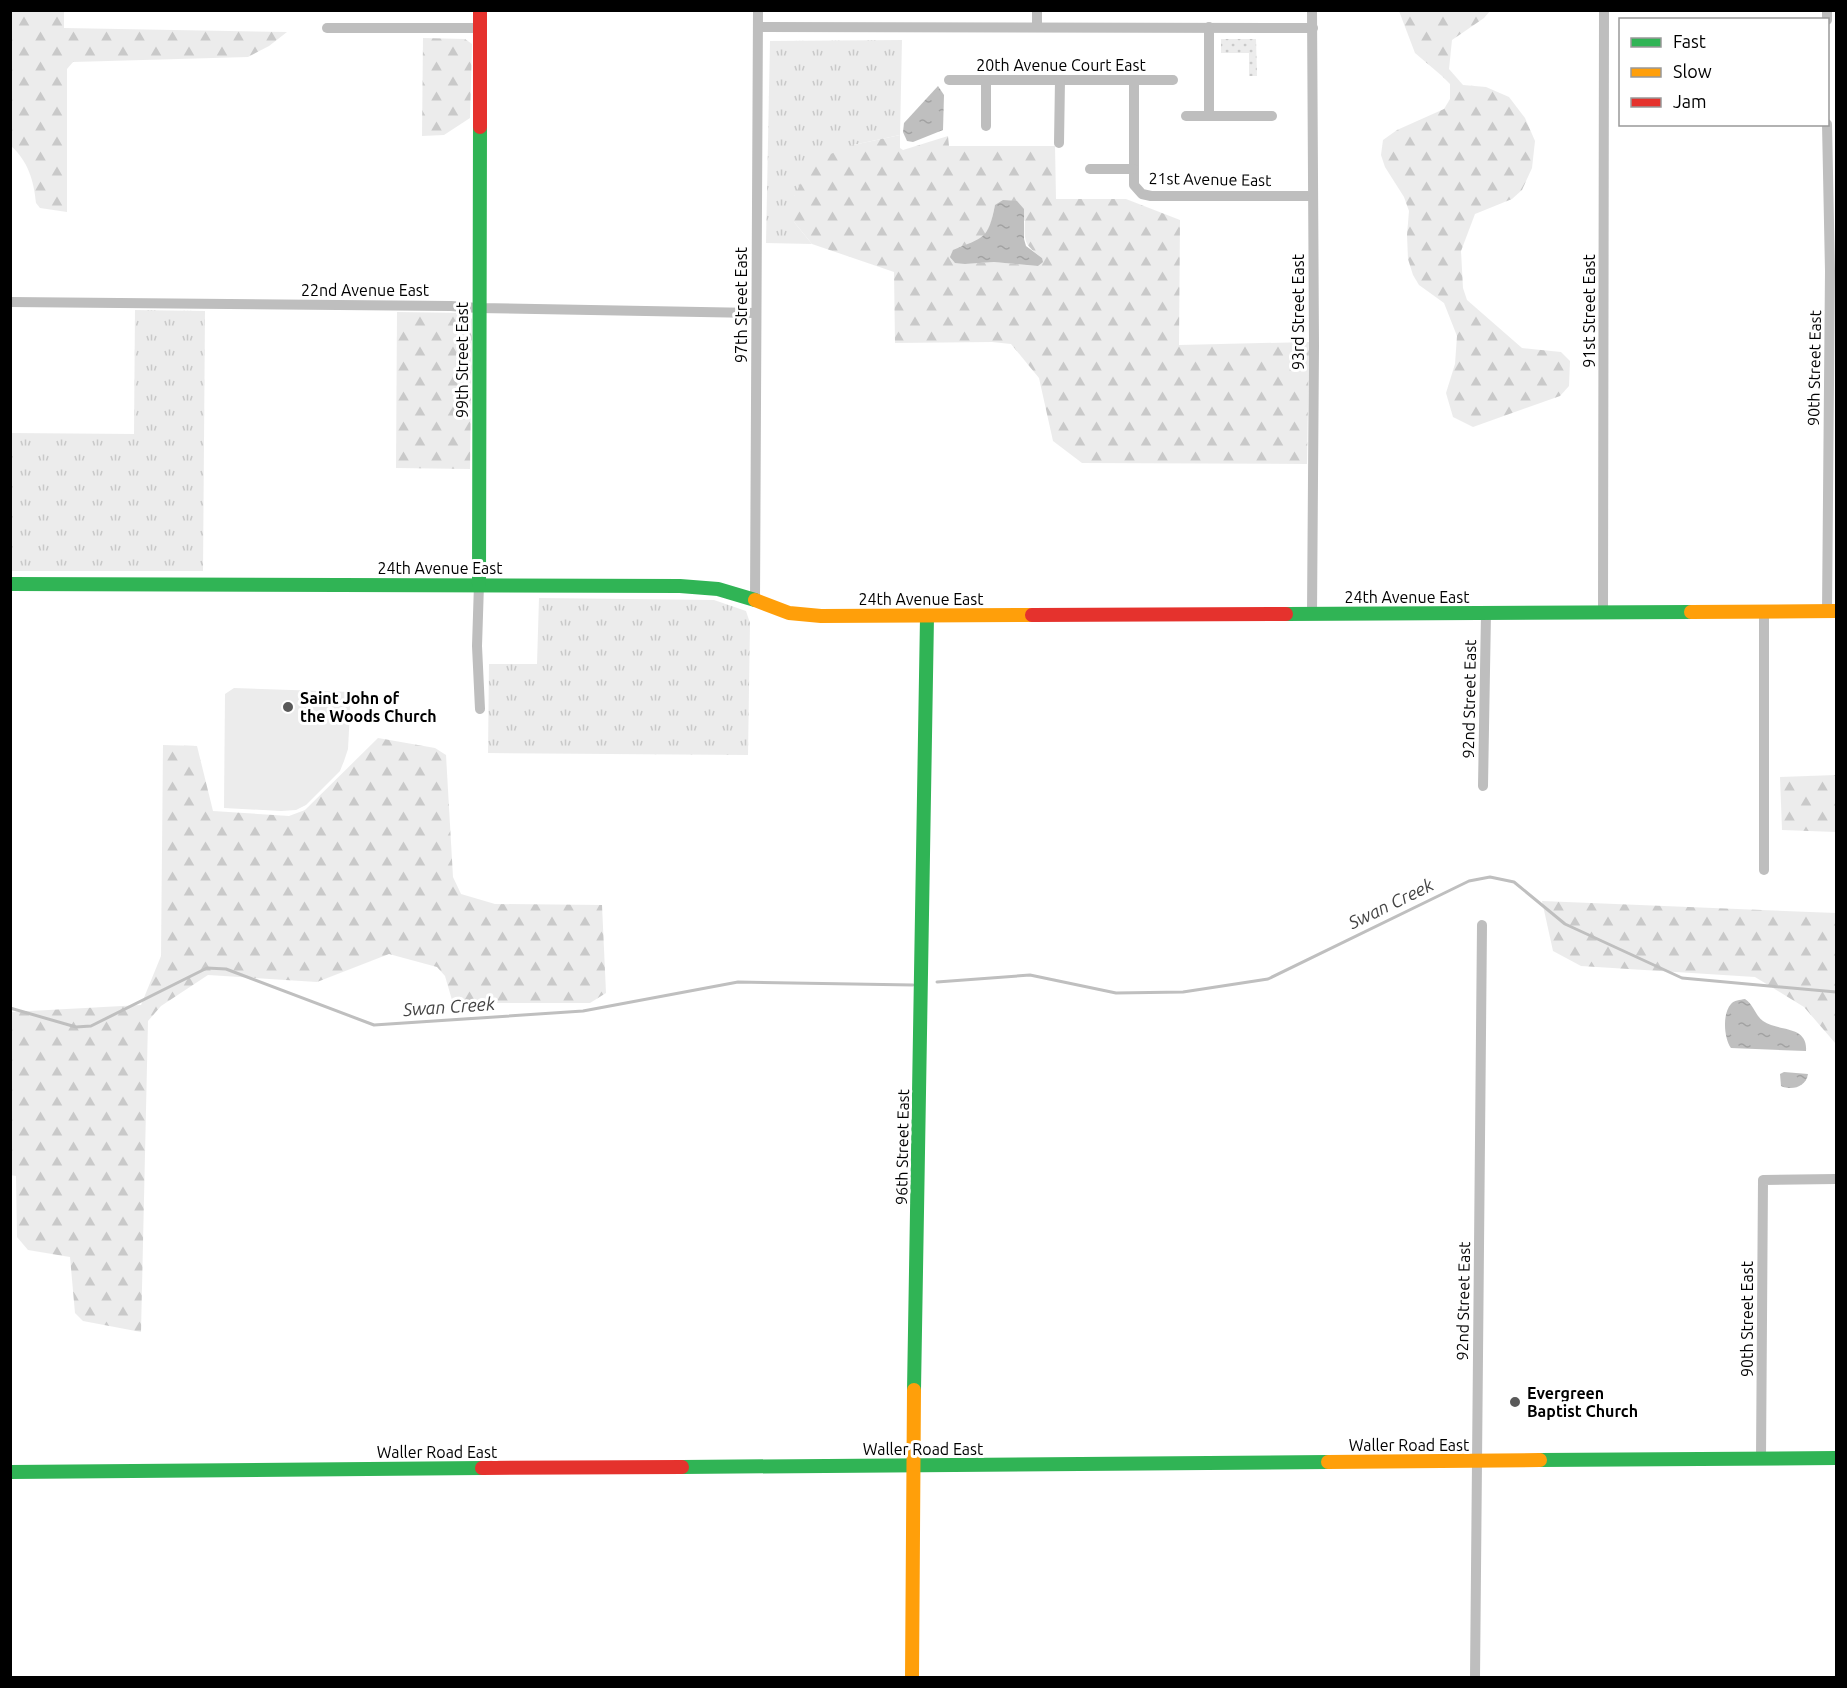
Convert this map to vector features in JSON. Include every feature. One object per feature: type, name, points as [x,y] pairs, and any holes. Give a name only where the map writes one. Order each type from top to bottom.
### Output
[{"type":"street","name":"99th Street East","points":[[480,10],[477,646],[480,709]]},
{"type":"street","name":"97th Street East","points":[[755,600],[758,10]]},
{"type":"street","points":[[1036,10],[1036,26]]},
{"type":"street","name":"93rd Street East","points":[[1312,10],[1312,614]]},
{"type":"street","name":"91st Street East","points":[[1603,611],[1604,10]]},
{"type":"street","points":[[758,27],[1312,28]]},
{"type":"street","points":[[1209,27],[1209,116]]},
{"type":"street","points":[[327,28],[480,28]]},
{"type":"street","name":"20th Avenue Court East","points":[[949,80],[1173,80]]},
{"type":"street","points":[[986,80],[986,126]]},
{"type":"street","points":[[1059,143],[1060,80]]},
{"type":"street","points":[[1133,169],[1134,80]]},
{"type":"street","points":[[1186,116],[1272,116]]},
{"type":"street","name":"90th Street East","points":[[1827,126],[1832,611]]},
{"type":"street","name":"21st Avenue East","points":[[1090,169],[1133,169],[1134,185],[1142,194],[1147,195],[1313,196]]},
{"type":"street","name":"22nd Avenue East","points":[[10,302],[451,306],[756,313]]},
{"type":"street","name":"24th Avenue East","points":[[10,584],[479,584],[706,588],[755,600],[789,613],[821,616],[1832,611]]},
{"type":"street","points":[[1764,611],[1764,870]]},
{"type":"street","name":"92nd Street East","points":[[1483,786],[1486,613]]},
{"type":"street","name":"96th Street East","points":[[912,1677],[913,1465],[927,617]]},
{"type":"street","name":"92nd Street East","points":[[1475,1677],[1482,925]]},
{"type":"street","name":"90th Street East","points":[[1761,1458],[1763,1180],[1836,1179]]},
{"type":"street","name":"Waller Road East","points":[[10,1472],[1836,1458]]},
{"type":"green space","points":[[10,11],[64,11],[64,28],[287,32],[269,46],[248,57],[73,62],[67,69],[67,212],[40,208],[36,203],[32,179],[26,165],[11,146]]},
{"type":"green space","points":[[1399,11],[1490,11],[1484,18],[1452,40],[1449,69],[1463,85],[1486,87],[1509,97],[1525,118],[1535,141],[1532,168],[1522,190],[1512,199],[1475,214],[1461,251],[1463,288],[1467,300],[1522,348],[1561,352],[1570,361],[1569,386],[1560,396],[1473,427],[1453,417],[1446,393],[1455,364],[1457,336],[1444,303],[1419,285],[1413,275],[1408,259],[1409,211],[1381,155],[1383,140],[1397,130],[1444,109],[1450,99],[1450,84],[1415,53]]},
{"type":"green space","points":[[423,38],[465,39],[472,44],[470,118],[444,135],[422,136]]},
{"type":"green space","points":[[1221,39],[1256,39],[1257,76],[1249,76],[1249,53],[1221,53]]},
{"type":"green space","points":[[902,40],[900,135],[853,145],[794,196],[794,222],[812,244],[766,243],[770,41]]},
{"type":"green space","points":[[900,135],[900,148],[903,150],[948,136],[949,146],[1055,146],[1056,199],[1126,199],[1180,220],[1179,345],[1309,342],[1307,464],[1082,463],[1053,441],[1039,378],[1011,344],[992,342],[895,343],[894,272],[812,244],[794,222],[794,196],[813,161],[853,145]],"holes":[[[995,205],[1025,221],[1027,243],[1042,258],[1038,266],[994,262],[965,264],[979,239],[986,235]]]},
{"type":"green space","points":[[135,310],[205,311],[203,571],[11,571],[11,433],[134,434]]},
{"type":"green space","points":[[397,312],[465,313],[472,319],[470,469],[396,468]]},
{"type":"green space","points":[[539,598],[714,600],[746,611],[750,623],[748,755],[488,753],[489,664],[537,664]]},
{"type":"green space","points":[[234,688],[351,692],[348,749],[344,761],[340,771],[306,805],[296,810],[281,811],[224,808],[225,694]]},
{"type":"green space","points":[[378,738],[435,748],[446,755],[453,877],[461,894],[495,904],[602,905],[606,993],[590,1003],[466,1003],[452,1000],[445,976],[437,967],[389,954],[317,982],[208,975],[161,1006],[148,1021],[141,1332],[83,1321],[75,1313],[70,1257],[28,1250],[17,1237],[16,1176],[10,1175],[11,1012],[141,1005],[161,956],[163,745],[197,746],[213,811],[289,816],[305,810]]},
{"type":"green space","points":[[1836,775],[1836,832],[1782,830],[1780,777]]},
{"type":"green space","points":[[1542,901],[1836,913],[1836,1044],[1804,1007],[1755,977],[1581,966],[1553,951]]},
{"type":"water","points":[[938,86],[944,95],[943,130],[913,142],[907,141],[903,132],[904,123]]},
{"type":"water","points":[[1003,200],[1017,201],[1024,209],[1026,246],[1042,258],[1043,262],[1038,266],[994,262],[955,263],[950,257],[953,250],[983,236],[990,225],[995,205]]},
{"type":"water","points":[[1745,999],[1763,1021],[1791,1030],[1802,1037],[1806,1051],[1731,1048],[1726,1032],[1726,1014],[1732,1003]]},
{"type":"water","points":[[1784,1072],[1808,1074],[1801,1085],[1790,1088],[1781,1086],[1780,1074]]},
{"type":"waterway","name":"Swan Creek","points":[[937,982],[1030,975],[1116,993],[1183,992],[1268,979],[1469,881],[1490,877],[1514,882],[1565,924],[1682,978],[1836,992]]},
{"type":"waterway","name":"Swan Creek","points":[[10,1008],[76,1027],[91,1026],[207,968],[226,969],[374,1025],[583,1011],[738,982],[913,985]]},
{"type":"traffic: fast","points":[[479,584],[480,127]]},
{"type":"traffic: fast","points":[[10,584],[680,586],[718,589],[755,600]]},
{"type":"traffic: fast","points":[[1286,614],[1691,612]]},
{"type":"traffic: fast","points":[[914,1390],[927,617]]},
{"type":"traffic: fast","points":[[1540,1460],[1836,1458]]},
{"type":"traffic: fast","points":[[682,1467],[1328,1462]]},
{"type":"traffic: fast","points":[[10,1472],[482,1468]]},
{"type":"traffic: slow","points":[[755,600],[789,613],[821,616],[1032,615]]},
{"type":"traffic: slow","points":[[1691,612],[1836,611]]},
{"type":"traffic: slow","points":[[912,1678],[914,1390]]},
{"type":"traffic: slow","points":[[1328,1462],[1540,1460]]},
{"type":"traffic: jam","points":[[480,10],[480,127]]},
{"type":"traffic: jam","points":[[1032,615],[1286,614]]},
{"type":"traffic: jam","points":[[482,1468],[682,1467]]},
{"type":"place","name":"Saint John of the Woods Church","points":[[288,707]]},
{"type":"place","name":"Evergreen Baptist Church","points":[[1515,1402]]}]
